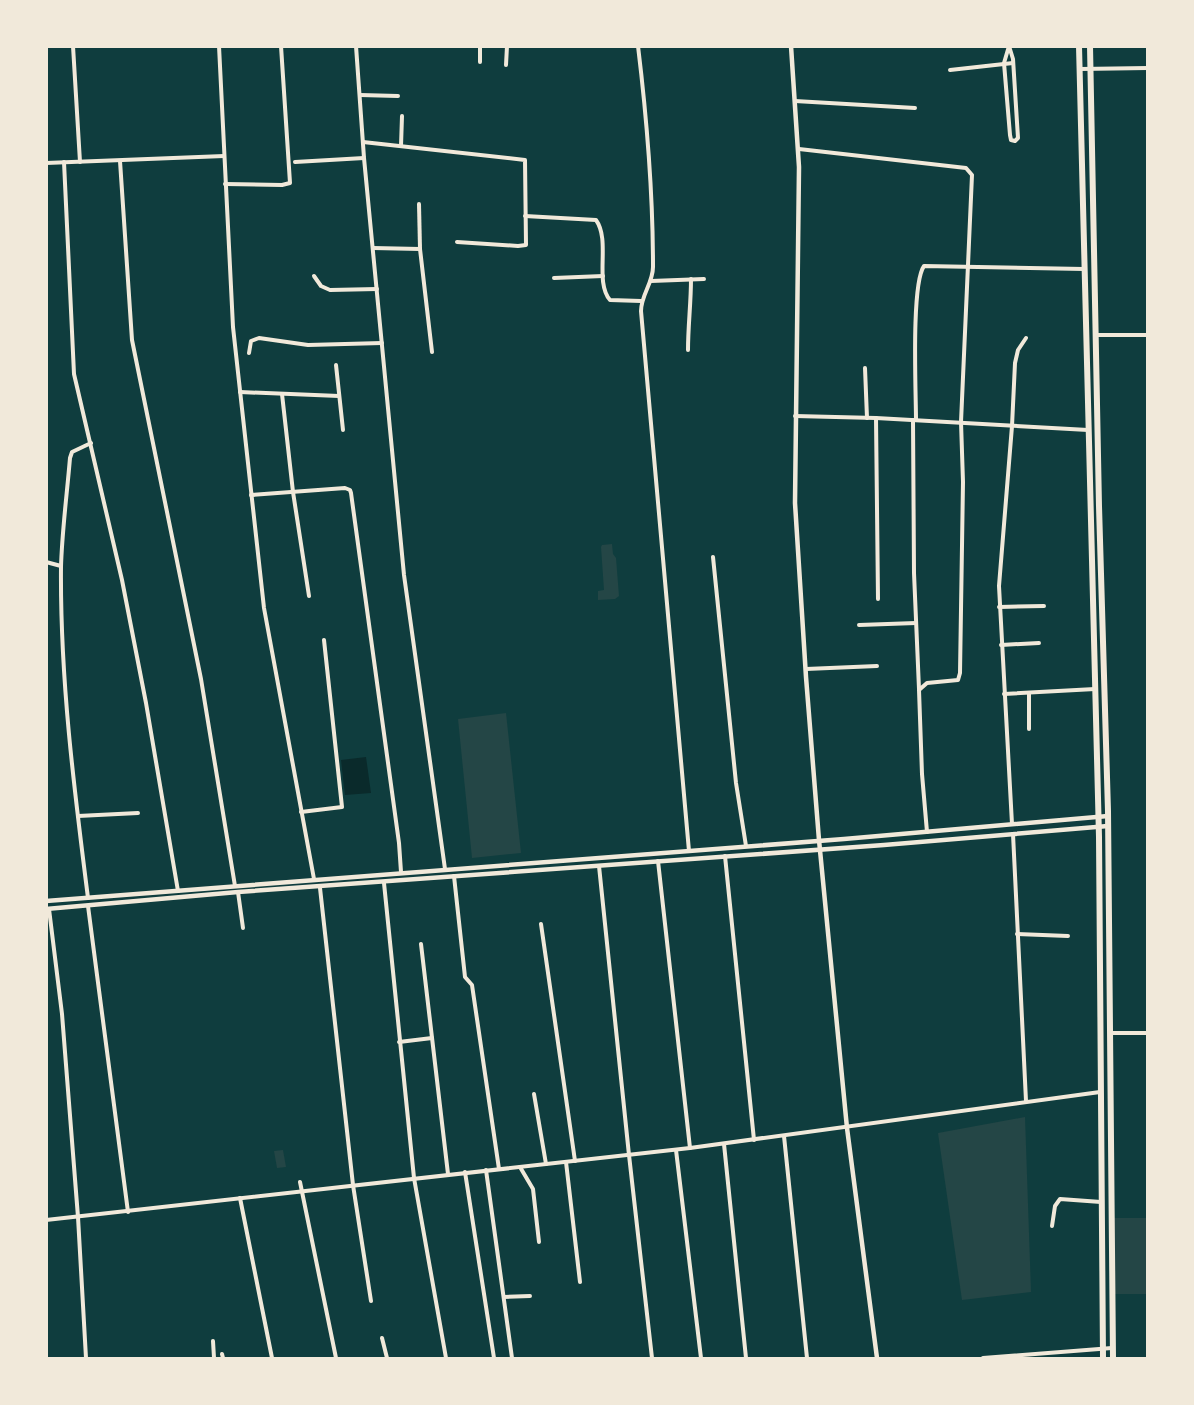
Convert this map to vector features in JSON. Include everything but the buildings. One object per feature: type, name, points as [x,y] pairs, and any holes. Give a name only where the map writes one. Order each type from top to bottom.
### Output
[{"type":"highway","points":[[1079,46],[1098,816],[1103,1359]]},
{"type":"highway","points":[[1090,46],[1099,515],[1108,816],[1113,1359]]},
{"type":"highway","points":[[1090,515],[1099,515]]},
{"type":"highway","points":[[1094,676],[1103,675]]},
{"type":"street","points":[[73,46],[80,162]]},
{"type":"street","points":[[219,46],[233,327],[251,495],[267,629],[314,879]]},
{"type":"street","points":[[225,184],[282,185],[290,183],[281,46]]},
{"type":"street","points":[[356,46],[364,158],[408,607],[445,869]]},
{"type":"street","points":[[480,46],[480,62]]},
{"type":"street","points":[[506,65],[507,46]]},
{"type":"street","points":[[638,46],[650,181],[653,271],[641,301],[645,366],[689,850]]},
{"type":"street","points":[[791,46],[799,149],[796,512],[806,669],[819,840],[847,1128],[877,1359]]},
{"type":"street","points":[[1009,46],[1013,63],[1018,138],[1015,141],[1011,140],[1010,135],[1004,63],[1009,46]]},
{"type":"street","points":[[950,70],[1013,63]]},
{"type":"street","points":[[1080,69],[1148,68]]},
{"type":"street","points":[[360,95],[398,96]]},
{"type":"street","points":[[795,101],[915,108]]},
{"type":"street","points":[[401,146],[402,116]]},
{"type":"street","points":[[363,142],[525,160],[527,242],[524,246],[457,243]]},
{"type":"street","points":[[799,149],[966,168],[970,171],[973,182],[961,422],[963,482],[960,678],[956,681],[927,683],[919,690]]},
{"type":"street","points":[[46,163],[225,156]]},
{"type":"street","points":[[296,162],[364,158]]},
{"type":"street","points":[[120,161],[132,340],[201,680],[235,886]]},
{"type":"street","points":[[64,162],[74,374],[122,580],[146,703],[178,891]]},
{"type":"street","points":[[419,204],[420,249],[432,352]]},
{"type":"street","points":[[525,216],[596,220],[602,232],[606,295],[610,300],[641,301]]},
{"type":"street","points":[[373,248],[420,249]]},
{"type":"street","points":[[927,832],[916,623],[915,337],[921,269],[930,264],[1084,269]]},
{"type":"street","points":[[314,276],[321,286],[330,290],[377,289]]},
{"type":"street","points":[[554,278],[603,276]]},
{"type":"street","points":[[687,350],[691,304],[690,279]]},
{"type":"street","points":[[651,280],[704,279]]},
{"type":"street","points":[[1095,335],[1148,335]]},
{"type":"street","points":[[249,353],[251,341],[259,338],[308,345],[382,344]]},
{"type":"street","points":[[1012,824],[999,586],[1015,363],[1018,350],[1026,338]]},
{"type":"street","points":[[336,365],[343,430]]},
{"type":"street","points":[[866,368],[867,418]]},
{"type":"street","points":[[240,392],[339,396]]},
{"type":"street","points":[[282,394],[293,492],[309,596]]},
{"type":"street","points":[[795,416],[961,422],[1088,430]]},
{"type":"street","points":[[876,418],[878,599]]},
{"type":"street","points":[[88,898],[64,680],[62,566],[70,458],[75,450],[91,443]]},
{"type":"street","points":[[251,495],[345,488],[350,490],[398,831],[401,872]]},
{"type":"street","points":[[713,557],[736,783],[746,846]]},
{"type":"street","points":[[46,562],[62,566]]},
{"type":"street","points":[[999,607],[1044,606]]},
{"type":"street","points":[[859,625],[916,623]]},
{"type":"street","points":[[301,812],[342,807],[324,640]]},
{"type":"street","points":[[1001,645],[1039,643]]},
{"type":"street","points":[[806,669],[877,666]]},
{"type":"street","points":[[1004,694],[1095,689]]},
{"type":"street","points":[[1029,693],[1029,729]]},
{"type":"street","points":[[78,816],[138,813]]},
{"type":"street","points":[[46,901],[1108,816]]},
{"type":"street","points":[[86,1359],[78,1217],[62,1014],[48,909],[238,892],[320,888],[1108,826]]},
{"type":"street","points":[[945,830],[946,840]]},
{"type":"street","points":[[1013,834],[1026,1101]]},
{"type":"street","points":[[725,856],[754,1140]]},
{"type":"street","points":[[658,861],[690,1148]]},
{"type":"street","points":[[599,866],[652,1359]]},
{"type":"street","points":[[454,876],[465,977],[472,985],[499,1169]]},
{"type":"street","points":[[384,883],[414,1178],[446,1359]]},
{"type":"street","points":[[320,888],[353,1185],[371,1301]]},
{"type":"street","points":[[238,892],[243,928]]},
{"type":"street","points":[[88,906],[128,1212]]},
{"type":"street","points":[[542,924],[575,1161]]},
{"type":"street","points":[[1017,934],[1068,936]]},
{"type":"street","points":[[421,945],[447,1174]]},
{"type":"street","points":[[1110,1033],[1148,1033]]},
{"type":"street","points":[[399,1042],[432,1038]]},
{"type":"street","points":[[46,1220],[676,1150],[1100,1092]]},
{"type":"street","points":[[534,1094],[546,1165]]},
{"type":"street","points":[[784,1136],[807,1359]]},
{"type":"street","points":[[724,1144],[746,1359]]},
{"type":"street","points":[[676,1150],[701,1359]]},
{"type":"street","points":[[566,1162],[580,1282]]},
{"type":"street","points":[[520,1167],[533,1189],[539,1242]]},
{"type":"street","points":[[486,1170],[512,1359]]},
{"type":"street","points":[[465,1172],[494,1359]]},
{"type":"street","points":[[300,1182],[336,1359]]},
{"type":"street","points":[[240,1198],[272,1359]]},
{"type":"street","points":[[1052,1226],[1055,1206],[1060,1199],[1101,1202]]},
{"type":"street","points":[[504,1297],[530,1296]]},
{"type":"street","points":[[382,1338],[387,1359]]},
{"type":"street","points":[[213,1341],[214,1359]]},
{"type":"street","points":[[983,1359],[1112,1348]]},
{"type":"shaded area","points":[[612,544],[616,558],[619,596],[615,599],[598,600],[598,591],[604,590],[601,547]]},
{"type":"shaded area","points":[[506,713],[521,853],[472,858],[458,719]]},
{"type":"shaded area","points":[[366,757],[371,793],[345,795],[341,760]]},
{"type":"shaded area","points":[[1025,1117],[1031,1292],[962,1300],[938,1133]]},
{"type":"shaded area","points":[[283,1150],[286,1167],[277,1168],[274,1151]]},
{"type":"shaded area","points":[[1114,1218],[1147,1218],[1147,1294],[1115,1294]]}]
